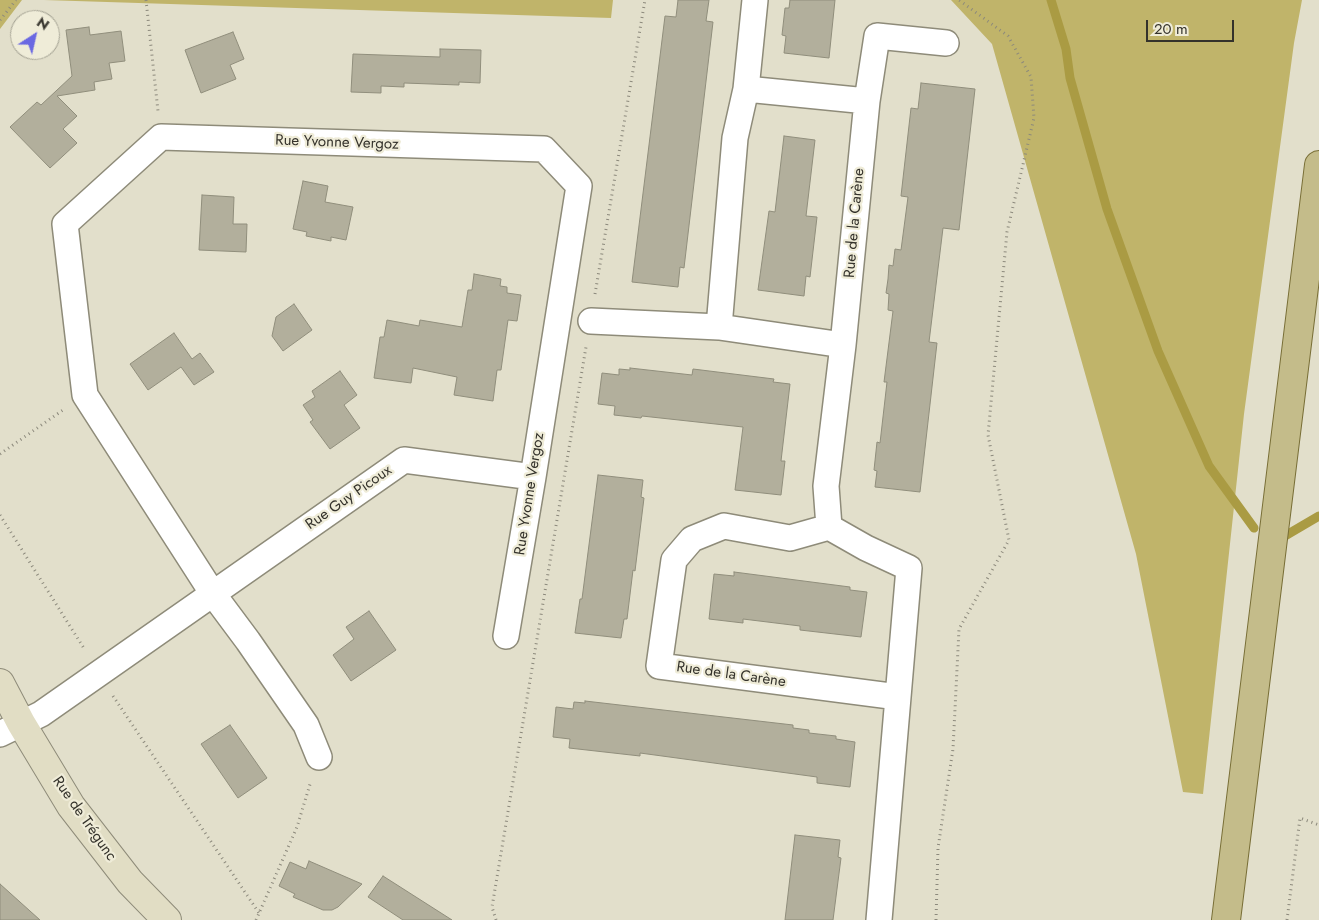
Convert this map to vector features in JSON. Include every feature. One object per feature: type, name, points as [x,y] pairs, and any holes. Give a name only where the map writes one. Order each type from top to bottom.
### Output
[{"type":"main road","points":[[1226,920],[1319,164]]},
{"type":"main road","name":"Rue de Trégunc","points":[[0,683],[11,728],[130,882],[167,920]]},
{"type":"street","points":[[719,327],[735,138],[746,89],[755,0]]},
{"type":"street","name":"Rue de la Carène","points":[[898,697],[659,666],[674,560],[692,540],[724,526],[790,538],[829,527],[826,486],[843,345],[867,101],[877,36],[946,43]]},
{"type":"street","points":[[746,89],[867,101]]},
{"type":"street","points":[[161,137],[65,224],[85,395],[213,594],[306,725],[318,756]]},
{"type":"street","name":"Rue Yvonne Vergoz","points":[[161,137],[544,149],[578,186],[533,477],[506,636]]},
{"type":"street","points":[[591,321],[719,327],[843,345]]},
{"type":"street","name":"Rue Guy Picoux","points":[[11,728],[41,714],[404,460],[533,477]]},
{"type":"street","points":[[829,527],[866,548],[909,568],[879,920]]},
{"type":"path","points":[[0,20],[16,0]]},
{"type":"path","points":[[146,0],[161,137]]},
{"type":"path","points":[[496,920],[492,908],[645,0]]},
{"type":"path","points":[[936,920],[938,848],[954,749],[959,628],[1009,540],[988,435],[1006,232],[1034,118],[1031,77],[1008,36],[959,0]]},
{"type":"path","points":[[0,454],[85,395]]},
{"type":"path","points":[[0,515],[99,674],[259,913]]},
{"type":"path","points":[[256,920],[297,827],[318,756]]},
{"type":"path","points":[[1287,920],[1300,818],[1319,825]]},
{"type":"shaded area","points":[[0,0],[22,0],[14,10],[10,10],[10,16],[0,29]]},
{"type":"shaded area","points":[[44,0],[613,0],[611,18]]},
{"type":"shaded area","points":[[951,0],[1302,0],[1294,43],[1244,414],[1203,794],[1183,792],[1136,554],[992,44]]},
{"type":"building","points":[[678,0],[709,0],[706,21],[713,22],[684,268],[680,267],[678,287],[632,282],[665,16],[676,17]]},
{"type":"building","points":[[790,0],[835,0],[829,58],[784,53],[786,36],[782,35],[785,8],[789,8]]},
{"type":"building","points":[[89,27],[90,35],[121,31],[125,61],[109,63],[112,79],[94,82],[95,90],[57,96],[77,116],[63,129],[77,143],[50,168],[10,127],[37,102],[41,105],[72,76],[66,30]]},
{"type":"building","points":[[233,32],[244,59],[230,65],[236,79],[201,93],[185,50]]},
{"type":"building","points":[[440,49],[481,50],[480,83],[459,82],[459,85],[404,83],[404,87],[381,86],[381,93],[351,92],[353,54],[440,57]]},
{"type":"building","points":[[921,83],[975,89],[959,230],[943,228],[929,342],[937,343],[920,492],[875,487],[877,471],[874,470],[877,442],[880,443],[887,382],[884,382],[893,311],[888,310],[889,294],[886,293],[889,265],[893,266],[895,249],[901,250],[908,197],[901,196],[911,108],[918,109]]},
{"type":"building","points":[[784,136],[815,140],[806,216],[817,217],[810,277],[806,276],[804,296],[758,290],[769,211],[775,212]]},
{"type":"building","points":[[303,181],[328,186],[325,202],[353,207],[346,240],[331,237],[331,241],[306,236],[307,232],[293,229]]},
{"type":"building","points":[[202,195],[234,197],[233,224],[247,224],[246,252],[199,250]]},
{"type":"building","points":[[474,274],[501,279],[500,286],[507,287],[507,293],[521,295],[517,321],[508,320],[501,370],[497,370],[493,401],[454,395],[457,377],[413,368],[411,383],[374,378],[380,337],[384,337],[387,320],[419,326],[420,320],[462,327],[468,290],[472,290]]},
{"type":"building","points":[[294,304],[312,330],[283,351],[272,336],[276,317]]},
{"type":"building","points":[[174,333],[192,359],[200,353],[214,372],[194,385],[181,367],[148,390],[130,364]]},
{"type":"building","points":[[630,368],[692,375],[693,369],[774,379],[773,382],[790,384],[781,461],[785,461],[781,495],[735,490],[743,427],[642,416],[641,418],[614,415],[615,406],[598,404],[602,373],[619,375],[619,369],[630,370]]},
{"type":"building","points":[[340,371],[357,395],[344,405],[360,428],[330,449],[310,422],[313,420],[303,405],[315,397],[312,391]]},
{"type":"building","points":[[598,475],[643,480],[641,497],[644,498],[635,571],[633,570],[627,619],[624,619],[621,638],[575,633],[580,599],[582,599]]},
{"type":"building","points":[[734,572],[850,587],[850,590],[867,592],[861,637],[800,630],[800,626],[743,619],[743,623],[709,619],[714,574],[734,576]]},
{"type":"building","points":[[369,611],[396,650],[351,681],[333,655],[354,639],[346,627]]},
{"type":"building","points":[[585,701],[793,725],[793,728],[809,730],[809,733],[836,736],[836,739],[855,742],[850,787],[817,783],[817,777],[640,753],[640,756],[569,748],[570,739],[553,737],[556,707],[573,709],[574,702],[585,703]]},
{"type":"building","points":[[230,725],[267,778],[238,798],[201,744]]},
{"type":"building","points":[[795,835],[840,840],[838,857],[841,858],[833,920],[785,920]]},
{"type":"building","points":[[309,861],[362,884],[338,907],[332,910],[323,910],[293,897],[295,894],[279,886],[290,862],[306,869]]},
{"type":"building","points":[[383,876],[452,920],[403,920],[368,897]]},
{"type":"building","points":[[0,884],[40,920],[0,920]]},
{"type":"waterway","points":[[1051,0],[1066,49],[1070,78],[1107,209],[1158,351],[1209,466],[1254,528]]},
{"type":"waterway","points":[[1278,540],[1319,516]]}]
